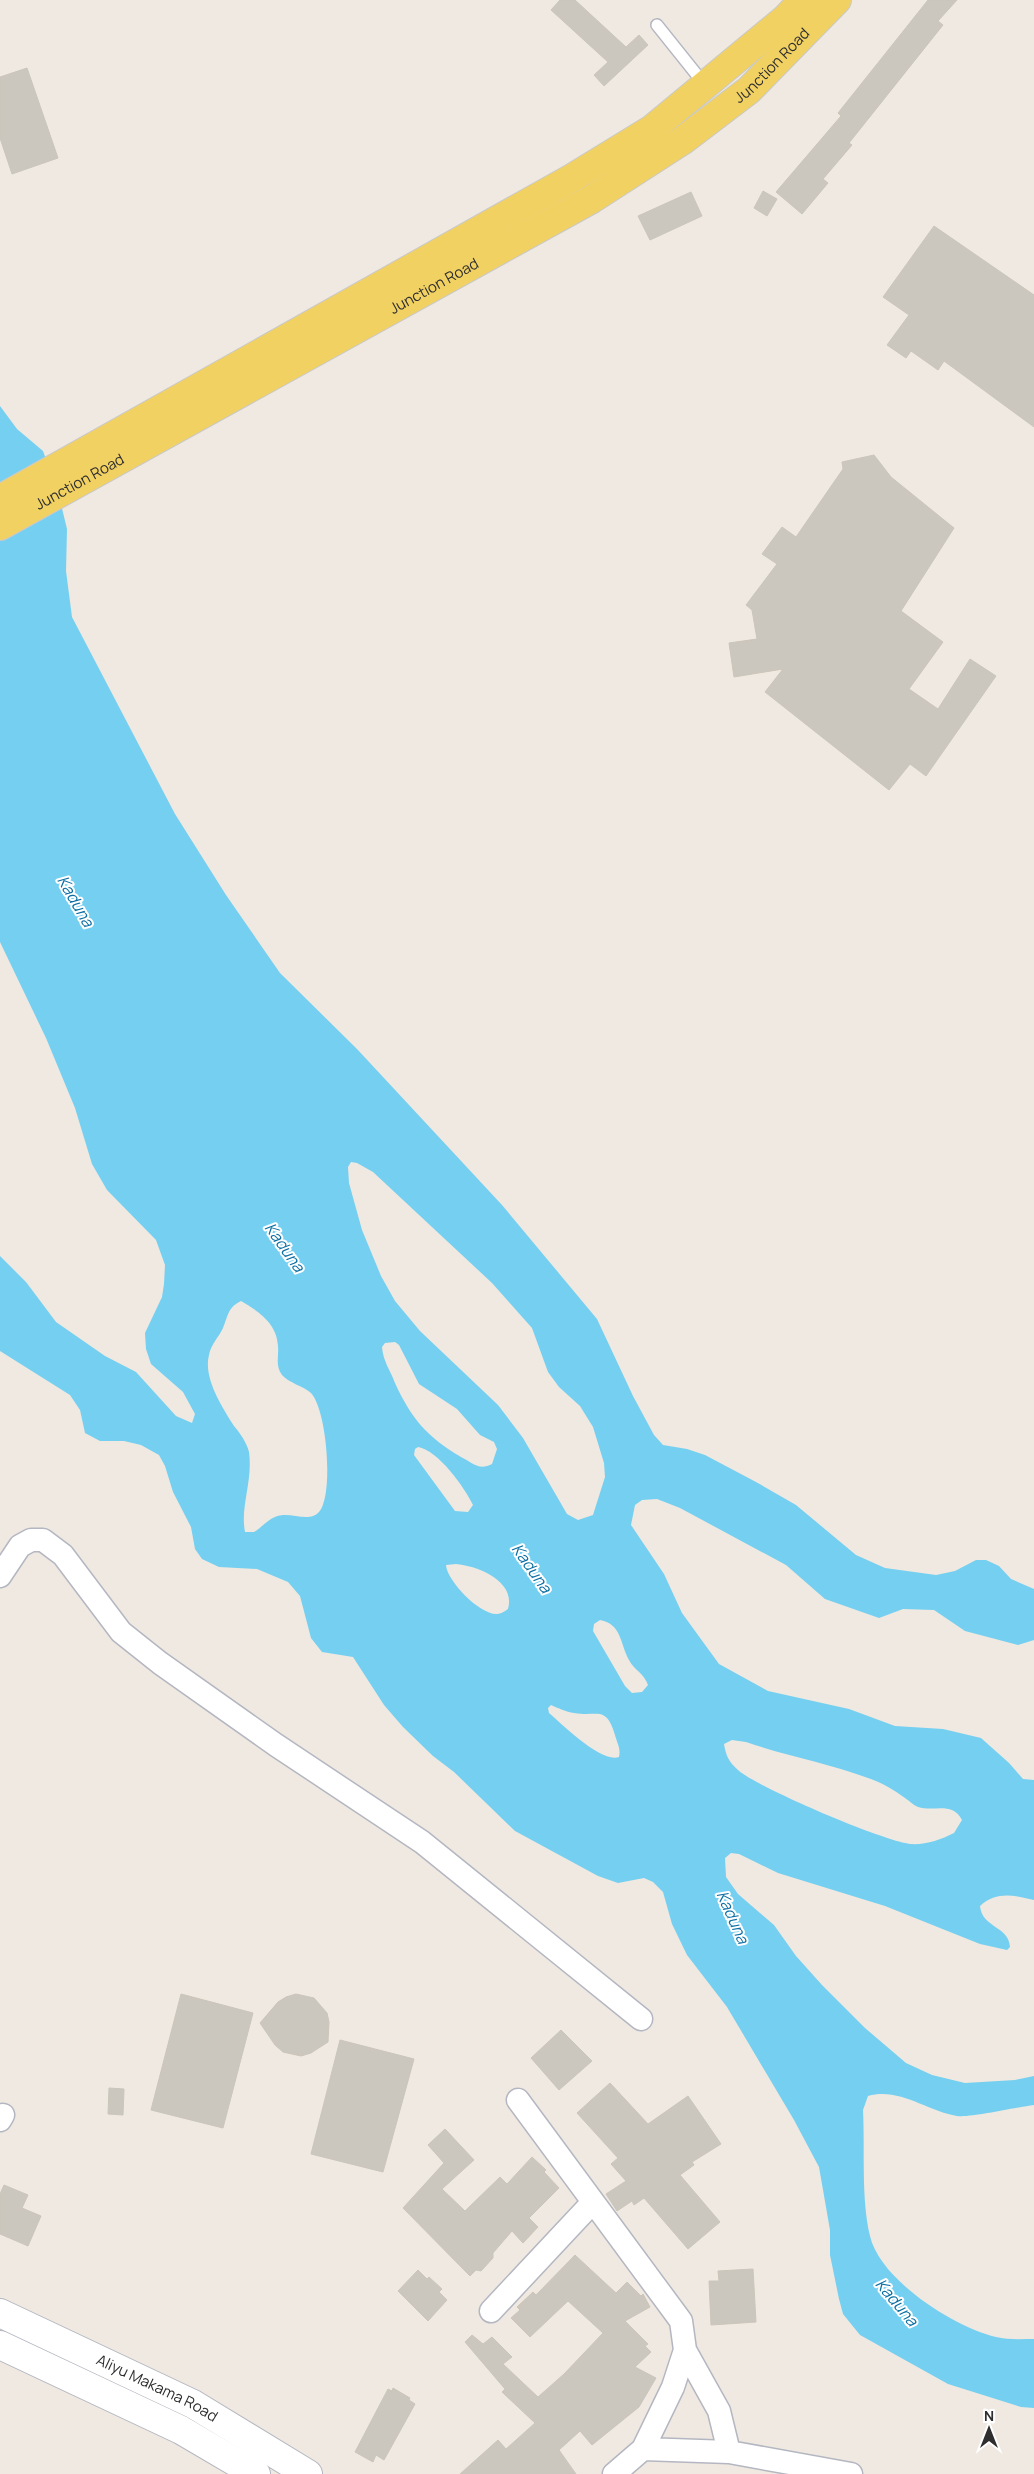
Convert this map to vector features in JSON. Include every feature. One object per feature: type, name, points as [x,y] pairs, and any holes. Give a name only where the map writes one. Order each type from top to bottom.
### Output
[{"type":"main road","name":"Junction Road","points":[[0,526],[121,444],[652,129],[706,87],[786,18],[803,0]]},
{"type":"main road","name":"Junction Road","points":[[0,498],[121,444],[592,198],[682,141],[749,90],[837,0]]},
{"type":"street","points":[[0,1576],[20,1546],[31,1540],[43,1540],[63,1554],[121,1632],[160,1663],[276,1745],[422,1842],[641,2019]]},
{"type":"street","points":[[518,2100],[681,2321],[685,2350],[719,2410],[729,2452]]},
{"type":"street","points":[[491,2310],[593,2202]]},
{"type":"street","name":"Aliyu Makama Road","points":[[0,2313],[194,2404],[308,2474]]},
{"type":"street","name":"Aliyu Makama Road","points":[[0,2345],[181,2430],[256,2474]]},
{"type":"street","points":[[614,2474],[644,2448],[673,2387],[685,2350]]},
{"type":"street","points":[[644,2448],[729,2452],[851,2474]]},
{"type":"lane","points":[[658,25],[706,87]]},
{"type":"water","name":"Kaduna","points":[[0,406],[17,429],[43,451],[58,492],[67,529],[66,571],[72,617],[175,814],[226,895],[280,973],[357,1049],[502,1205],[597,1319],[633,1396],[654,1435],[663,1445],[687,1449],[705,1455],[796,1505],[856,1555],[885,1568],[936,1575],[955,1571],[976,1560],[986,1560],[999,1566],[1011,1579],[1034,1589],[1034,1640],[1018,1645],[965,1631],[934,1610],[903,1609],[879,1618],[825,1599],[786,1565],[680,1508],[657,1499],[642,1500],[635,1505],[631,1525],[664,1574],[682,1613],[719,1664],[768,1691],[849,1709],[895,1726],[943,1729],[981,1738],[1009,1763],[1023,1779],[1034,1780],[1034,1900],[1006,1895],[992,1898],[980,1906],[985,1919],[1001,1931],[1009,1940],[1010,1947],[1007,1950],[980,1944],[885,1906],[778,1873],[739,1854],[731,1853],[725,1858],[726,1877],[738,1894],[774,1925],[796,1956],[822,1985],[865,2028],[906,2063],[932,2075],[965,2083],[1015,2080],[1034,2076],[1034,2105],[983,2114],[957,2116],[902,2097],[879,2094],[868,2096],[863,2110],[865,2206],[870,2236],[877,2253],[888,2269],[903,2285],[940,2312],[960,2323],[979,2332],[996,2337],[1034,2339],[1034,2408],[1021,2407],[948,2384],[860,2335],[843,2314],[830,2255],[830,2230],[819,2167],[794,2120],[727,2007],[687,1955],[672,1924],[663,1892],[653,1882],[644,1878],[618,1883],[598,1876],[515,1831],[454,1772],[433,1756],[403,1727],[384,1705],[353,1657],[322,1652],[311,1638],[300,1596],[288,1582],[257,1569],[219,1567],[202,1559],[195,1549],[191,1527],[173,1492],[165,1466],[159,1455],[141,1445],[124,1441],[100,1441],[85,1433],[80,1410],[70,1395],[0,1351],[0,1256],[26,1282],[56,1322],[105,1356],[136,1372],[176,1416],[192,1423],[195,1414],[183,1392],[151,1364],[146,1349],[145,1333],[162,1297],[164,1284],[165,1265],[156,1240],[107,1190],[92,1164],[75,1108],[46,1038],[0,942]],"holes":[[[351,1162],[357,1163],[373,1172],[492,1283],[532,1328],[548,1372],[559,1387],[580,1406],[593,1427],[604,1463],[605,1477],[593,1515],[578,1520],[567,1514],[523,1438],[498,1405],[420,1331],[395,1301],[381,1276],[362,1230],[349,1183],[348,1167]],[[241,1301],[254,1309],[270,1324],[277,1338],[278,1364],[282,1375],[311,1393],[317,1402],[325,1434],[327,1452],[326,1489],[324,1503],[319,1512],[311,1517],[278,1516],[254,1532],[245,1532],[244,1522],[250,1463],[249,1452],[243,1438],[219,1401],[211,1383],[208,1364],[213,1344],[233,1306]],[[395,1342],[399,1345],[419,1384],[457,1409],[480,1435],[494,1442],[497,1449],[492,1464],[483,1467],[473,1464],[449,1450],[421,1426],[401,1395],[385,1361],[382,1347],[385,1343]],[[418,1447],[426,1450],[442,1462],[464,1489],[473,1505],[468,1512],[455,1511],[414,1455],[415,1449]],[[456,1564],[475,1568],[493,1577],[506,1590],[509,1599],[508,1609],[497,1614],[482,1609],[458,1588],[446,1565]],[[600,1620],[613,1626],[629,1660],[644,1677],[648,1685],[642,1692],[632,1693],[625,1686],[593,1631],[594,1624]],[[551,1705],[571,1712],[600,1714],[604,1716],[612,1726],[619,1748],[619,1757],[611,1757],[593,1749],[582,1742],[549,1713],[548,1708]],[[732,1740],[746,1742],[838,1768],[883,1784],[918,1807],[948,1809],[958,1814],[962,1820],[954,1833],[938,1840],[916,1844],[896,1841],[821,1813],[770,1789],[738,1770],[728,1758],[724,1744]]]},
{"type":"building","points":[[560,0],[575,0],[626,47],[639,35],[648,45],[604,86],[594,75],[608,62],[551,10]]},
{"type":"building","points":[[928,0],[957,0],[938,21],[943,25],[849,143],[852,145],[823,179],[828,183],[802,214],[776,192],[841,116],[838,113]]},
{"type":"building","points":[[27,68],[58,158],[12,174],[0,138],[0,77]]},
{"type":"building","points":[[763,191],[777,199],[767,216],[754,208]]},
{"type":"building","points":[[691,192],[702,216],[650,240],[638,216]]},
{"type":"building","points":[[934,226],[1034,295],[1034,427],[944,361],[938,370],[911,351],[906,358],[887,345],[909,315],[883,297]]},
{"type":"building","points":[[874,455],[891,477],[954,528],[901,611],[943,642],[909,689],[938,709],[970,659],[996,676],[926,776],[910,764],[889,790],[765,692],[783,669],[734,677],[729,643],[757,639],[752,610],[746,605],[777,564],[762,554],[782,527],[796,537],[843,469],[842,462]]},
{"type":"building","points":[[181,1994],[253,2013],[223,2128],[151,2110]]},
{"type":"building","points":[[296,1994],[314,1998],[327,2013],[329,2022],[328,2042],[311,2053],[301,2056],[283,2052],[275,2045],[260,2023],[278,2002]]},
{"type":"building","points":[[561,2030],[592,2061],[559,2090],[531,2058]]},
{"type":"building","points":[[340,2040],[414,2059],[383,2172],[311,2154]]},
{"type":"building","points":[[610,2083],[648,2124],[688,2096],[721,2144],[692,2162],[694,2165],[680,2175],[720,2222],[688,2249],[644,2198],[634,2205],[632,2201],[617,2211],[606,2194],[626,2181],[611,2164],[618,2158],[577,2113]]},
{"type":"building","points":[[109,2088],[124,2089],[123,2115],[108,2114]]},
{"type":"building","points":[[445,2129],[474,2160],[442,2189],[465,2211],[500,2177],[507,2184],[532,2157],[546,2170],[544,2172],[559,2188],[529,2218],[538,2227],[523,2243],[512,2231],[493,2253],[493,2258],[481,2271],[476,2270],[470,2276],[403,2208],[444,2163],[428,2145]]},
{"type":"building","points":[[4,2185],[28,2195],[22,2208],[41,2216],[28,2246],[0,2234],[0,2194]]},
{"type":"building","points":[[575,2255],[616,2293],[627,2282],[641,2296],[643,2294],[650,2307],[625,2321],[648,2344],[645,2346],[651,2352],[635,2367],[656,2378],[639,2407],[592,2445],[580,2431],[559,2450],[576,2474],[460,2474],[498,2440],[506,2449],[535,2423],[502,2392],[505,2389],[465,2342],[472,2335],[483,2344],[492,2337],[512,2357],[503,2364],[538,2397],[564,2374],[603,2333],[568,2301],[530,2337],[511,2318],[520,2310],[517,2307],[533,2292],[536,2295]]},
{"type":"building","points":[[753,2269],[756,2322],[711,2325],[709,2281],[719,2281],[718,2271]]},
{"type":"building","points":[[418,2270],[442,2289],[439,2292],[447,2300],[428,2321],[398,2291]]},
{"type":"building","points":[[393,2388],[410,2398],[409,2400],[415,2404],[384,2460],[376,2455],[373,2462],[355,2452],[388,2389],[392,2391]]}]
